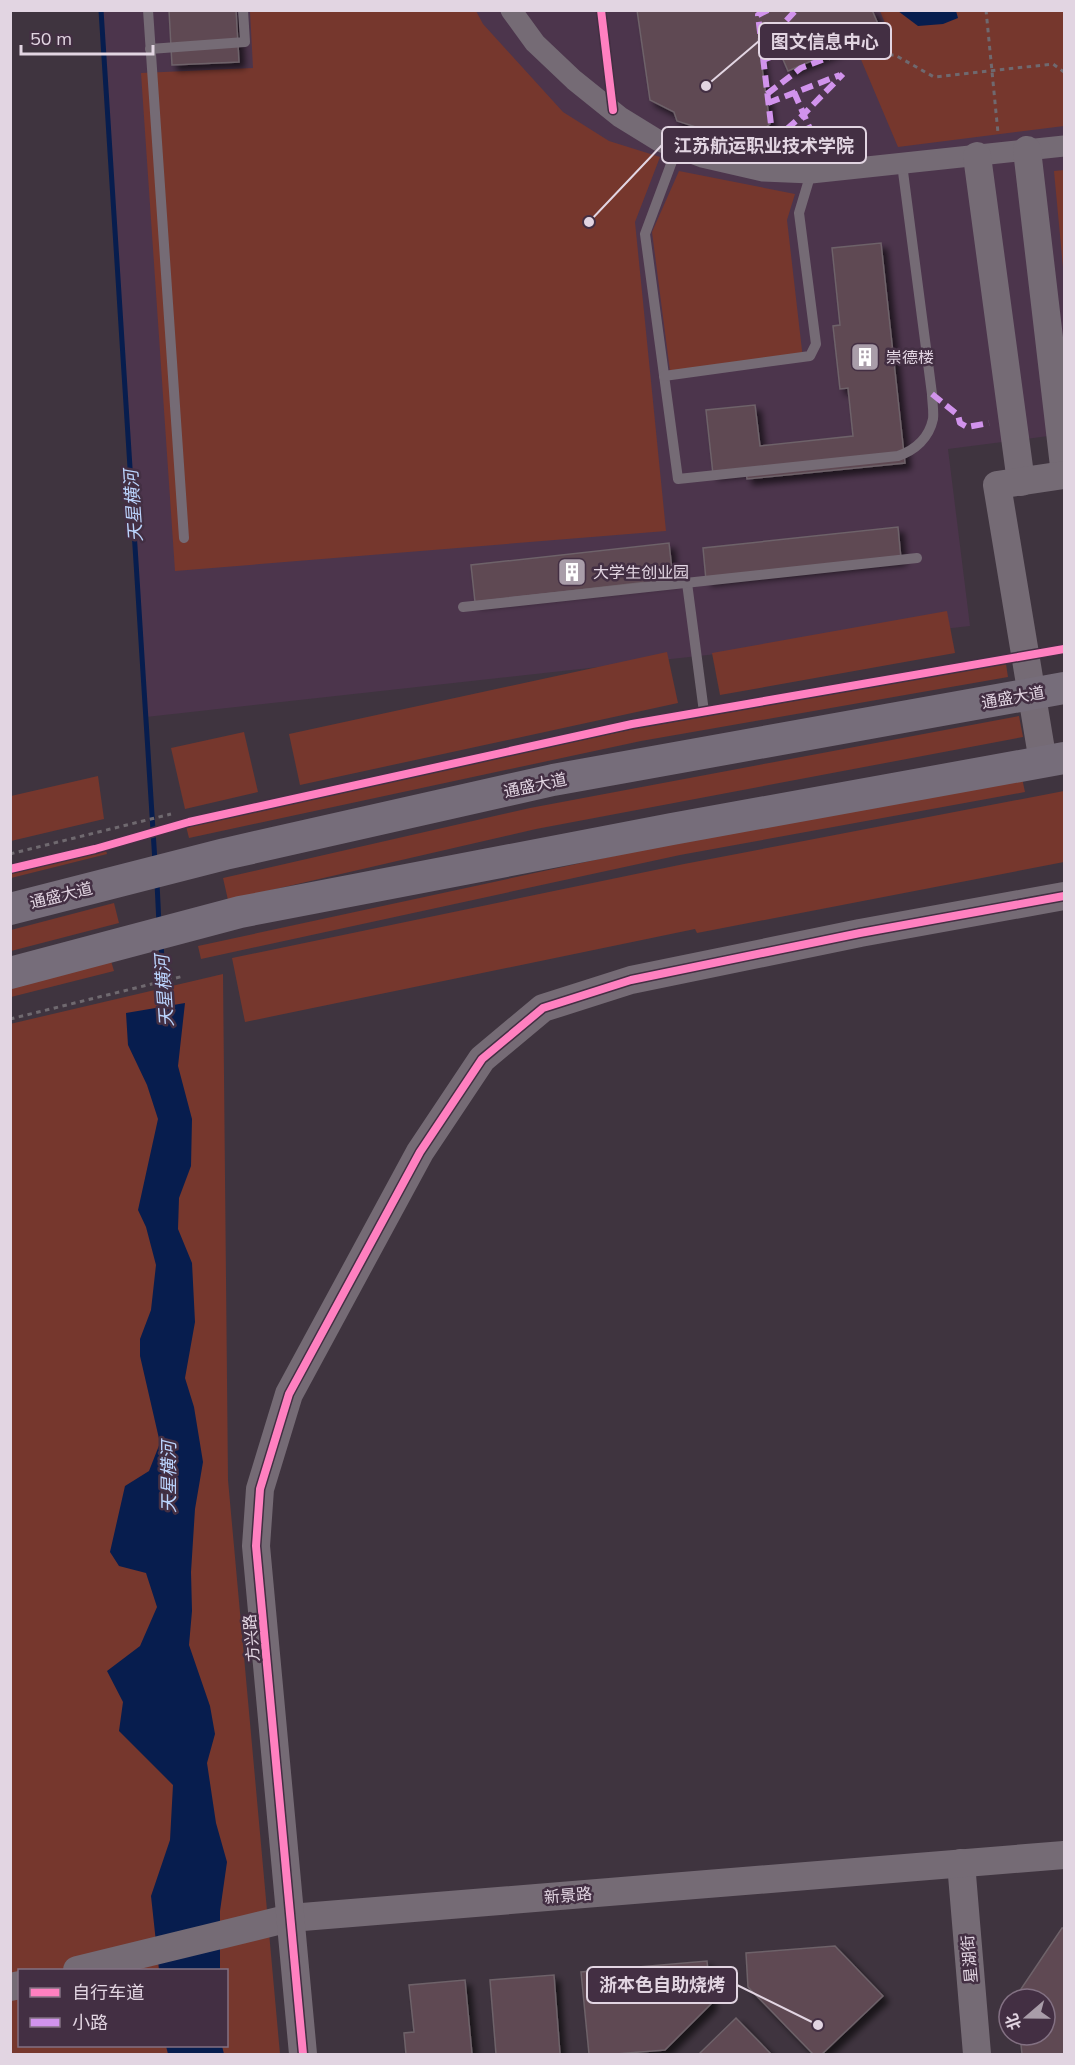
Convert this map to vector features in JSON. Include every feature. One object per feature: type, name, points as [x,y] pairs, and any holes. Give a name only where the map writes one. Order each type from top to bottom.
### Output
[{"type":"main road","name":"通盛大道","points":[[10,909],[193,861],[553,780],[1065,688]]},
{"type":"main road","points":[[10,973],[240,912],[672,829],[1054,760]]},
{"type":"street","points":[[511,10],[535,43],[574,80],[620,117],[659,141],[702,157],[763,171],[811,174],[902,164],[988,148],[1027,150],[1065,146]]},
{"type":"street","points":[[988,148],[1021,482]]},
{"type":"street","points":[[1027,150],[1065,466]]},
{"type":"street","points":[[1054,760],[1032,693],[997,485],[1065,475]]},
{"type":"street","name":"方兴路","points":[[303,2055],[256,1546],[260,1489],[289,1394],[420,1152],[482,1059],[543,1008],[631,980],[860,933],[1065,896]]},
{"type":"street","name":"新景路","points":[[85,1969],[290,1918],[1065,1855]]},
{"type":"street","name":"星湖街","points":[[961,1863],[977,2055]]},
{"type":"lane","points":[[148,10],[184,538]]},
{"type":"lane","points":[[150,49],[245,42],[243,10]]},
{"type":"lane","points":[[678,148],[645,234],[678,479],[898,456],[910,452],[918,445],[933,418],[932,394],[902,164]]},
{"type":"lane","points":[[664,376],[810,356],[816,344],[799,213],[811,174]]},
{"type":"lane","points":[[463,608],[916,558]]},
{"type":"lane","points":[[687,583],[704,712]]},
{"type":"path","points":[[986,10],[992,71],[988,148]]},
{"type":"path","points":[[835,55],[895,55],[934,77],[1053,64],[1065,72]]},
{"type":"path","points":[[10,854],[171,814]]},
{"type":"path","points":[[10,1018],[184,976]]},
{"type":"shaded area","points":[[101,11],[1064,11],[1064,434],[948,449],[970,626],[146,717]]},
{"type":"shaded area","points":[[250,11],[476,11],[483,24],[563,112],[609,141],[660,157],[635,222],[666,531],[175,571],[141,73],[253,68]]},
{"type":"shaded area","points":[[880,11],[1064,11],[1064,126],[898,147],[854,43],[887,28]]},
{"type":"shaded area","points":[[1064,170],[1064,278],[1054,171]]},
{"type":"shaded area","points":[[679,171],[795,194],[787,220],[803,359],[670,371],[652,232]]},
{"type":"shaded area","points":[[947,611],[955,653],[720,695],[712,653]]},
{"type":"shaded area","points":[[667,652],[678,703],[300,785],[289,734]]},
{"type":"shaded area","points":[[1006,664],[1008,677],[641,741],[189,838],[186,826],[639,728]]},
{"type":"shaded area","points":[[1019,716],[1023,737],[536,829],[228,900],[223,878],[530,808]]},
{"type":"shaded area","points":[[244,732],[258,792],[185,809],[171,748]]},
{"type":"shaded area","points":[[98,776],[104,819],[11,841],[11,796]]},
{"type":"shaded area","points":[[1022,778],[1025,792],[680,855],[201,959],[198,946],[678,842]]},
{"type":"shaded area","points":[[1064,791],[1064,862],[697,933],[695,929],[245,1022],[232,958],[684,864]]},
{"type":"shaded area","points":[[104,843],[107,854],[11,878],[11,868]]},
{"type":"shaded area","points":[[114,903],[119,923],[11,951],[11,930]]},
{"type":"shaded area","points":[[111,961],[114,971],[11,997],[11,987]]},
{"type":"shaded area","points":[[223,974],[228,1480],[280,2054],[11,2054],[10,1024]]},
{"type":"water","points":[[898,11],[956,11],[958,18],[943,24],[918,26]]},
{"type":"water","points":[[185,1003],[178,1066],[192,1119],[191,1166],[179,1198],[178,1229],[192,1263],[195,1322],[185,1378],[194,1407],[203,1462],[195,1509],[189,1645],[210,1706],[215,1734],[207,1763],[216,1823],[227,1862],[220,1911],[220,1969],[159,1969],[151,1896],[170,1840],[173,1785],[119,1731],[123,1702],[107,1671],[140,1646],[157,1607],[146,1573],[119,1566],[110,1552],[125,1486],[149,1471],[160,1443],[140,1356],[140,1339],[151,1310],[156,1265],[146,1227],[138,1210],[158,1119],[147,1085],[128,1045],[126,1013]]},
{"type":"water","points":[[166,2047],[222,2047],[224,2054],[168,2054]]},
{"type":"building","points":[[169,10],[236,10],[239,62],[172,65]]},
{"type":"building","points":[[637,10],[872,10],[881,31],[788,71],[769,27],[758,39],[770,124],[758,133],[760,148],[715,140],[715,133],[677,121],[674,112],[650,100]]},
{"type":"building","name":"崇德楼","points":[[881,243],[905,463],[747,479],[746,470],[713,474],[706,410],[755,405],[760,446],[853,436],[848,388],[840,389],[833,326],[840,325],[832,248]]},
{"type":"building","name":"大学生创业园","points":[[898,527],[901,559],[706,580],[703,548]]},
{"type":"building","name":"大学生创业园","points":[[669,543],[673,579],[475,602],[471,565]]},
{"type":"building","points":[[1064,1928],[1064,2054],[1022,2054],[1021,2047],[1057,2047],[1057,1987],[1022,1987]]},
{"type":"building","points":[[835,1946],[883,1996],[822,2054],[813,2054],[748,1987],[746,1953]]},
{"type":"building","points":[[707,1961],[711,2004],[665,2050],[589,2054],[581,1972]]},
{"type":"building","points":[[554,1975],[560,2054],[496,2054],[490,1980]]},
{"type":"building","points":[[465,1980],[472,2054],[406,2054],[404,2033],[414,2032],[409,1985]]},
{"type":"building","points":[[736,2018],[771,2054],[699,2054]]},
{"type":"waterway","name":"天星横河","points":[[101,10],[155,862]]},
{"type":"waterway","name":"天星横河","points":[[157,883],[159,924]]},
{"type":"waterway","name":"天星横河","points":[[161,943],[165,1011]]},
{"type":"marked path","points":[[768,10],[758,15],[775,158]]},
{"type":"marked path","points":[[762,47],[796,10]]},
{"type":"marked path","points":[[763,60],[827,35]]},
{"type":"marked path","points":[[767,94],[801,68],[835,55]]},
{"type":"marked path","points":[[773,141],[803,115],[843,74]]},
{"type":"marked path","points":[[768,103],[840,75]]},
{"type":"marked path","points":[[794,92],[823,159]]},
{"type":"marked path","points":[[932,394],[958,415],[960,423],[967,427],[989,423]]},
{"type":"cycle path","points":[[601,10],[613,110]]},
{"type":"cycle path","points":[[10,869],[95,849],[189,822],[632,724],[1064,649]]},
{"type":"cycle path","points":[[303,2054],[256,1546],[260,1489],[289,1394],[420,1152],[482,1059],[543,1008],[631,980],[860,933],[1064,896]]},
{"type":"place","name":"图文信息中心","points":[[706,86]]},
{"type":"place","name":"江苏航运职业技术学院","points":[[589,222]]},
{"type":"place","name":"崇德楼","points":[[865,357]]},
{"type":"place","name":"大学生创业园","points":[[572,572]]},
{"type":"place","name":"浙本色自助烧烤","points":[[818,2025]]}]
